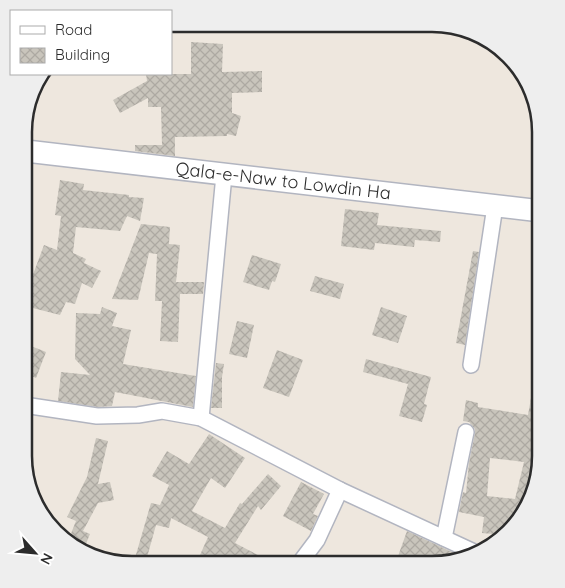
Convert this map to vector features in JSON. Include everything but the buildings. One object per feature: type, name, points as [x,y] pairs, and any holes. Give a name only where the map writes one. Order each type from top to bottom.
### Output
[{"type":"main road","name":"Qala-e-Naw to Lowdin Ha","points":[[32,152],[532,210]]},
{"type":"street","points":[[201,418],[224,175]]},
{"type":"street","points":[[471,366],[495,206]]},
{"type":"street","points":[[33,405],[97,416],[138,415],[162,410],[201,418],[340,490],[467,549]]},
{"type":"street","points":[[444,538],[466,432]]},
{"type":"street","points":[[306,555],[317,540],[340,490]]}]
